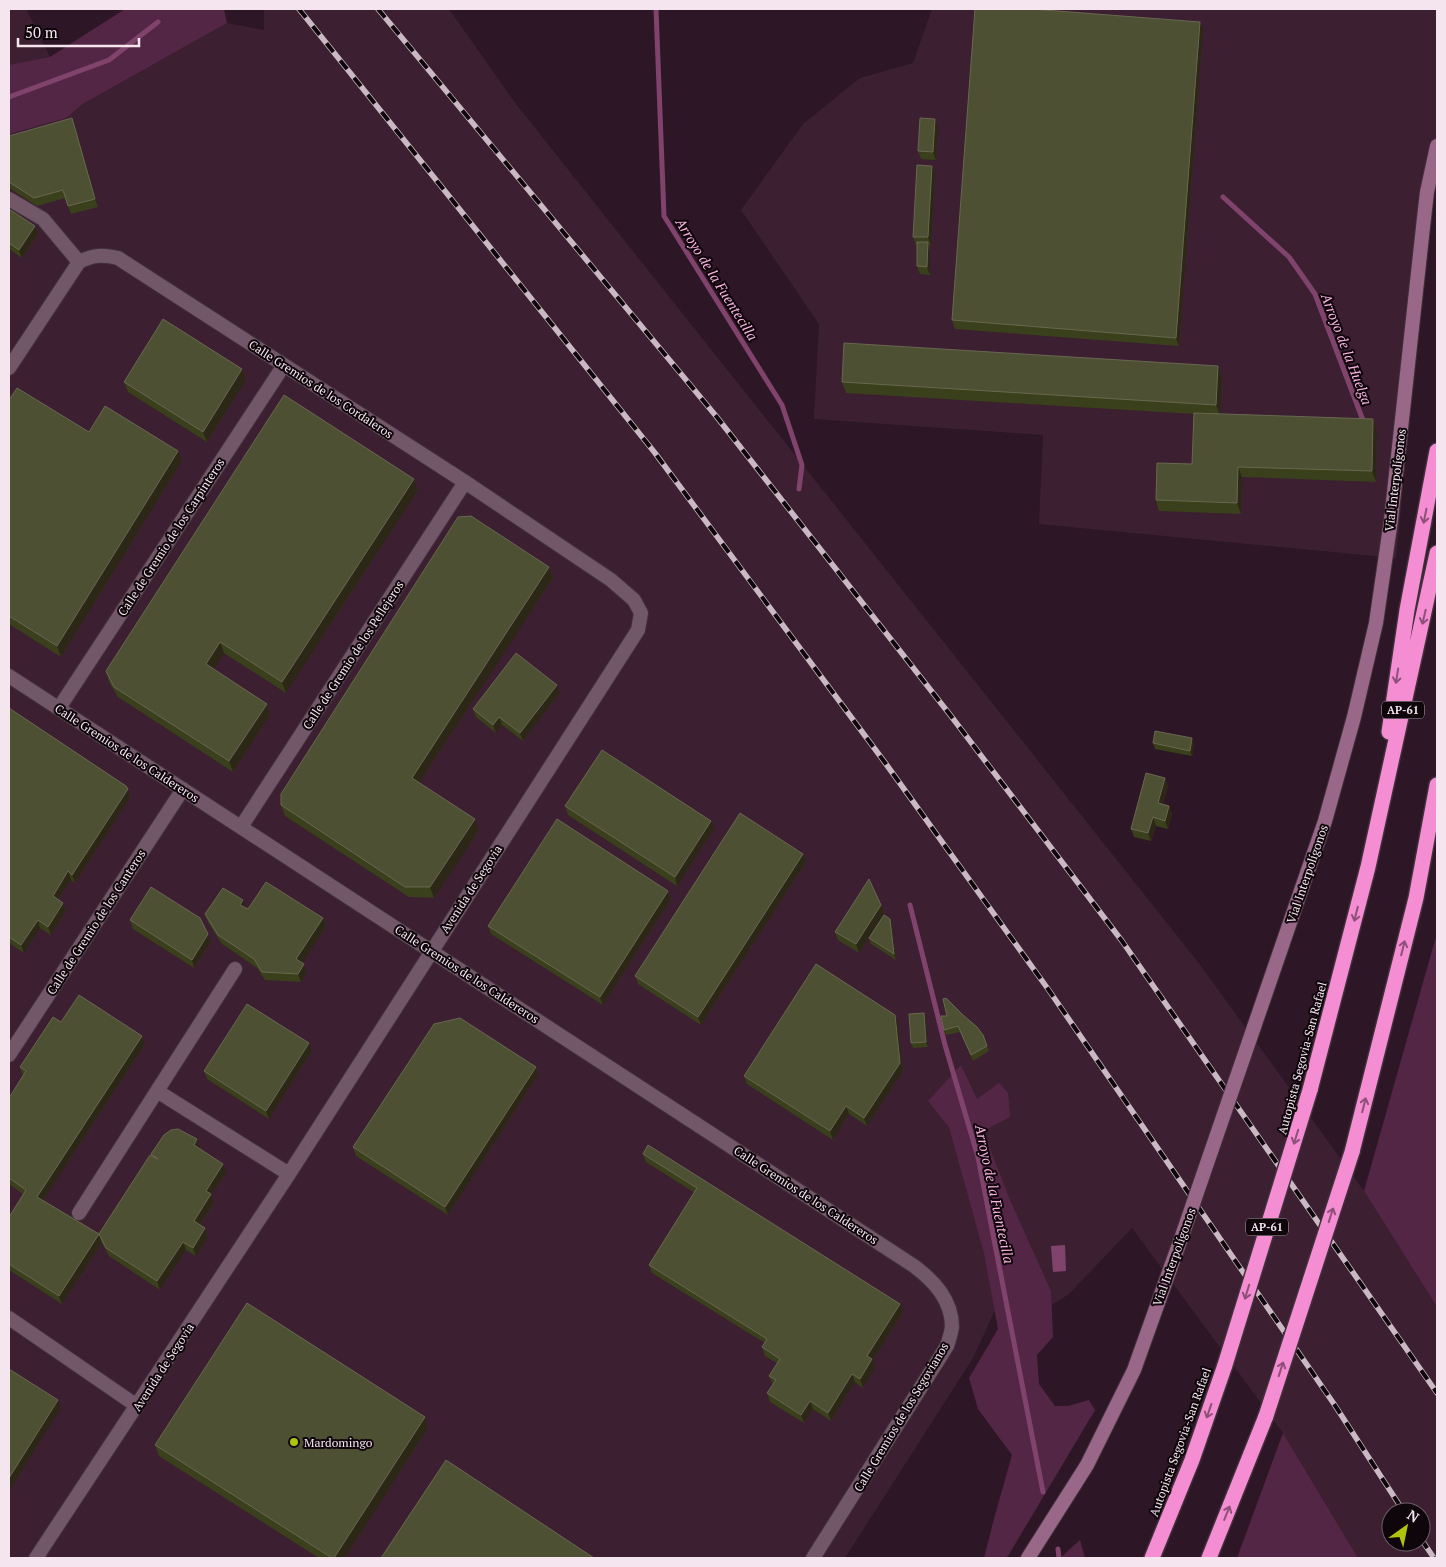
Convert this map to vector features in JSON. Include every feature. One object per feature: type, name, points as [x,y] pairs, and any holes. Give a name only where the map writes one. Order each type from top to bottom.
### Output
[{"type":"highway","points":[[1368,867],[1407,610],[1437,451]]},
{"type":"highway","name":"Autopista Segovia-San Rafael","points":[[1152,1558],[1192,1460],[1224,1365],[1310,1090],[1368,867],[1437,552]]},
{"type":"highway","points":[[1416,898],[1437,785]]},
{"type":"highway","points":[[1209,1558],[1266,1416],[1352,1152],[1437,820]]},
{"type":"main road","name":"Vial Interpolígonos","points":[[1028,1558],[1087,1465],[1134,1370],[1325,821],[1354,716],[1376,623],[1391,520],[1425,209],[1437,146]]},
{"type":"street","points":[[9,199],[42,219],[79,262],[9,368]]},
{"type":"street","name":"Calle Gremios de los Cordaleros","points":[[79,262],[91,256],[104,254],[118,258],[465,482],[611,580],[634,600],[638,606],[641,613],[638,630]]},
{"type":"street","name":"Calle de Gremio de los Carpinteros","points":[[59,708],[284,365]]},
{"type":"street","name":"Calle de Gremio de los Pellejeros","points":[[241,827],[465,482]]},
{"type":"street","name":"Avenida de Segovia","points":[[36,1558],[289,1174],[638,630]]},
{"type":"street","name":"Calle Gremios de los Caldereros","points":[[9,676],[924,1273]]},
{"type":"street","name":"Calle de Gremio de los Canteros","points":[[9,1055],[182,789]]},
{"type":"street","points":[[79,1213],[235,969]]},
{"type":"street","points":[[157,1091],[289,1174]]},
{"type":"street","name":"Calle Gremios de los Segovianos","points":[[812,1558],[947,1346],[952,1328],[950,1311],[944,1297],[924,1273]]},
{"type":"street","points":[[9,1318],[137,1406]]},
{"type":"shaded area","points":[[9,9],[26,9],[50,57],[81,105],[227,23],[264,30],[264,9],[449,9],[516,104],[1198,962],[1364,1191],[1437,1307],[1437,1558],[1358,1558],[1283,1433],[1132,1228],[1069,1294],[1036,1315],[1027,1240],[973,1358],[845,1558],[9,1558]]},
{"type":"shaded area","points":[[125,9],[224,9],[227,23],[81,105],[66,118],[9,134],[9,65],[50,57]]},
{"type":"shaded area","points":[[932,9],[1437,9],[1437,149],[1396,558],[1039,524],[1043,435],[814,419],[819,324],[741,210],[803,124],[860,78],[913,63]]},
{"type":"shaded area","points":[[1437,933],[1437,1307],[1364,1191]]},
{"type":"shaded area","points":[[961,1065],[977,1099],[999,1083],[1008,1093],[1010,1117],[983,1131],[1010,1200],[1051,1291],[1053,1337],[1037,1355],[1039,1384],[1055,1406],[1068,1406],[1089,1400],[1095,1410],[1008,1556],[1005,1558],[984,1558],[1012,1455],[978,1409],[969,1378],[998,1329],[984,1253],[949,1127],[928,1101]]},
{"type":"shaded area","points":[[1065,1245],[1066,1271],[1053,1272],[1051,1246]]},
{"type":"shaded area","points":[[1283,1433],[1358,1558],[1237,1558]]},
{"type":"shaded area","points":[[1080,1540],[1085,1558],[1060,1558]]},
{"type":"building","points":[[975,9],[1031,9],[1200,22],[1176,338],[952,320]]},
{"type":"building","points":[[72,118],[95,199],[68,206],[63,190],[34,198],[9,182],[9,136]]},
{"type":"building","points":[[920,118],[935,119],[933,152],[918,151]]},
{"type":"building","points":[[917,165],[932,166],[928,237],[913,237]]},
{"type":"building","points":[[9,209],[35,226],[19,250],[9,243]]},
{"type":"building","points":[[917,242],[928,242],[927,267],[917,266]]},
{"type":"building","points":[[163,319],[242,369],[203,432],[124,382]]},
{"type":"building","points":[[844,343],[1218,366],[1216,405],[842,382]]},
{"type":"building","points":[[17,388],[89,432],[105,406],[178,451],[57,646],[9,616],[9,400]]},
{"type":"building","points":[[284,395],[414,479],[282,682],[220,642],[206,664],[267,704],[229,761],[114,687],[106,671]]},
{"type":"building","points":[[1194,413],[1373,419],[1372,471],[1238,467],[1237,503],[1156,500],[1157,463],[1192,464]]},
{"type":"building","points":[[471,516],[549,567],[412,778],[475,819],[430,887],[405,887],[281,805],[281,794],[458,517]]},
{"type":"building","points":[[516,653],[557,685],[520,733],[499,717],[493,725],[473,709]]},
{"type":"building","points":[[9,708],[128,789],[72,875],[68,871],[53,896],[63,903],[48,927],[38,920],[21,945],[9,937]]},
{"type":"building","points":[[1155,731],[1192,738],[1190,751],[1153,743]]},
{"type":"building","points":[[602,750],[711,821],[675,877],[565,806]]},
{"type":"building","points":[[1146,773],[1165,778],[1158,803],[1169,806],[1165,821],[1153,817],[1148,833],[1131,829]]},
{"type":"building","points":[[740,813],[803,854],[698,1017],[635,976]]},
{"type":"building","points":[[557,819],[668,891],[600,997],[488,926]]},
{"type":"building","points":[[869,879],[881,905],[856,944],[835,932]]},
{"type":"building","points":[[266,882],[323,918],[296,959],[304,964],[298,974],[262,972],[254,959],[218,935],[205,914],[223,888],[243,900],[240,905],[248,909]]},
{"type":"building","points":[[151,887],[200,918],[208,934],[192,960],[130,920]]},
{"type":"building","points":[[884,915],[890,919],[894,954],[869,938]]},
{"type":"building","points":[[816,964],[895,1015],[900,1063],[864,1118],[846,1106],[830,1131],[744,1076]]},
{"type":"building","points":[[79,995],[142,1036],[37,1197],[99,1234],[59,1296],[9,1264],[9,1217],[26,1190],[9,1178],[9,1098],[26,1071],[20,1067],[53,1017],[61,1022]]},
{"type":"building","points":[[946,998],[977,1027],[983,1035],[987,1046],[971,1055],[958,1026],[944,1030],[941,1016],[947,1016],[943,999]]},
{"type":"building","points":[[247,1004],[309,1043],[266,1111],[204,1071]]},
{"type":"building","points":[[924,1013],[926,1042],[911,1043],[909,1014]]},
{"type":"building","points":[[460,1018],[536,1067],[445,1207],[353,1147],[434,1024]]},
{"type":"building","points":[[178,1129],[197,1139],[194,1145],[223,1164],[206,1191],[211,1194],[194,1221],[205,1228],[193,1248],[183,1242],[157,1281],[106,1248],[99,1234],[150,1155],[158,1159],[151,1154],[164,1135],[171,1130]]},
{"type":"building","points":[[648,1145],[900,1304],[867,1356],[872,1359],[860,1379],[852,1374],[828,1413],[810,1401],[801,1415],[767,1393],[776,1380],[769,1376],[780,1359],[762,1347],[767,1339],[649,1265],[697,1188],[643,1154]]},
{"type":"building","name":"Mardomingo","points":[[247,1303],[425,1417],[334,1558],[155,1445]]},
{"type":"building","points":[[9,1369],[58,1400],[9,1478]]},
{"type":"building","points":[[446,1460],[594,1558],[381,1558]]},
{"type":"waterway","name":"Arroyo de la Fuentecilla","points":[[656,9],[664,216],[782,405],[802,465],[799,489]]},
{"type":"waterway","points":[[9,97],[109,60],[158,22]]},
{"type":"waterway","name":"Arroyo de la Huelga","points":[[1223,197],[1289,257],[1315,294],[1364,423]]},
{"type":"waterway","name":"Arroyo de la Fuentecilla","points":[[910,905],[945,1045],[978,1157],[1043,1492]]},
{"type":"waterway","name":"Arroyo de la Fuentecilla","points":[[1058,1549],[1059,1558]]},
{"type":"railway","points":[[299,9],[655,453],[886,764],[1048,989],[1334,1404],[1398,1502]]},
{"type":"railway","points":[[378,9],[716,416],[951,716],[1122,941],[1437,1393]]},
{"type":"railway","points":[[1430,1552],[1434,1558]]},
{"type":"place","name":"Mardomingo","points":[[294,1442]]}]
